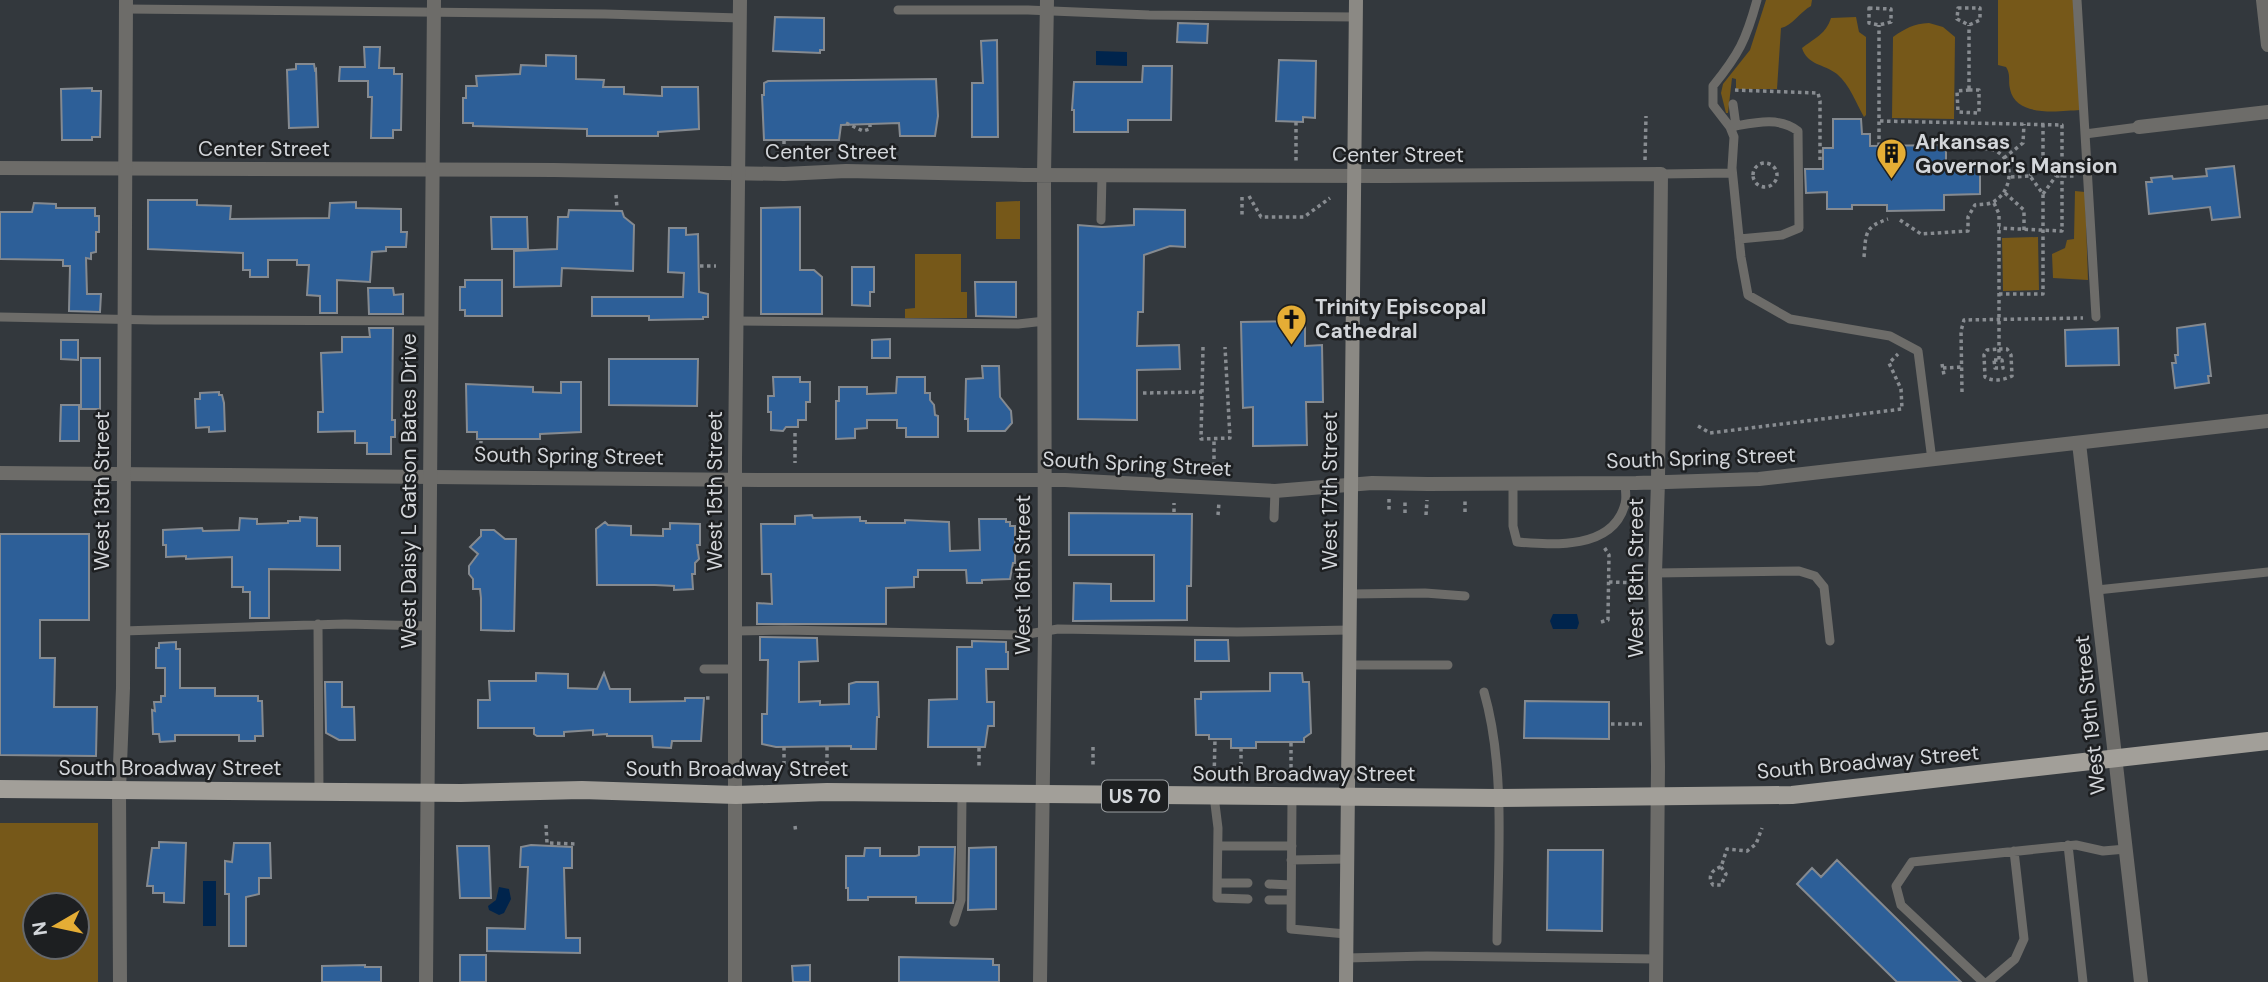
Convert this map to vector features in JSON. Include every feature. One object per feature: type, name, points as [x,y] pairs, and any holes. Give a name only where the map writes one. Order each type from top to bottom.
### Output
[{"type":"main road","name":"West 17th Street","points":[[1346,982],[1356,0]]},
{"type":"main road","name":"South Broadway Street","points":[[0,789],[428,793],[582,790],[736,795],[827,792],[1498,799],[1791,795],[2268,741]]},
{"type":"street","name":"West 15th Street","points":[[734,982],[740,0]]},
{"type":"street","points":[[2263,0],[2268,45]]},
{"type":"street","name":"West 13th Street","points":[[120,982],[118,790],[123,631],[126,4]]},
{"type":"street","name":"West 16th Street","points":[[1040,982],[1045,631],[1044,175],[1047,6]]},
{"type":"street","name":"West Daisy L Gatson Bates Drive","points":[[426,982],[434,7]]},
{"type":"street","points":[[2138,127],[2268,112]]},
{"type":"street","name":"Center Street","points":[[0,169],[739,173],[846,171],[1353,176],[1661,174]]},
{"type":"street","name":"West 18th Street","points":[[1656,982],[1658,723],[1655,578],[1661,174]]},
{"type":"street","name":"South Spring Street","points":[[0,473],[122,476],[1044,480],[1275,491],[1351,484],[1759,479],[2268,421]]},
{"type":"street","name":"West 19th Street","points":[[2080,443],[2141,982]]},
{"type":"lane","points":[[1733,126],[1713,105],[1713,86],[1732,63],[1747,37],[1757,0]]},
{"type":"lane","points":[[2077,0],[2096,317]]},
{"type":"lane","points":[[126,4],[434,7],[740,18]]},
{"type":"lane","points":[[898,10],[1047,6],[1149,15],[1356,17]]},
{"type":"lane","points":[[1733,104],[1732,173],[1748,295],[1790,319],[1890,336],[1918,351],[1932,460]]},
{"type":"lane","points":[[1733,126],[1756,122],[1786,122],[1798,131],[1799,228],[1782,235],[1739,239]]},
{"type":"lane","points":[[2085,134],[2138,127]]},
{"type":"lane","points":[[1661,174],[1732,173]]},
{"type":"lane","points":[[1101,220],[1102,175]]},
{"type":"lane","points":[[0,317],[431,321]]},
{"type":"lane","points":[[737,321],[1018,324],[1045,321]]},
{"type":"lane","points":[[1513,483],[1513,526],[1517,542],[1541,544],[1593,539],[1615,522],[1625,505],[1625,482]]},
{"type":"lane","points":[[1274,518],[1275,491]]},
{"type":"lane","points":[[1655,578],[1799,571],[1815,576],[1824,587],[1830,641]]},
{"type":"lane","points":[[2097,590],[2268,572]]},
{"type":"lane","points":[[1351,594],[1425,593],[1465,596]]},
{"type":"lane","points":[[123,631],[318,624],[429,626]]},
{"type":"lane","points":[[318,624],[319,792]]},
{"type":"lane","points":[[735,631],[1022,635],[1045,631],[1350,630]]},
{"type":"lane","points":[[1349,665],[1448,665]]},
{"type":"lane","points":[[704,669],[734,669]]},
{"type":"lane","points":[[1484,692],[1494,735],[1498,799],[1497,941]]},
{"type":"lane","points":[[954,922],[961,900],[961,794]]},
{"type":"lane","points":[[1214,796],[1218,846],[1217,898],[1248,899]]},
{"type":"lane","points":[[1292,797],[1291,929],[1346,934]]},
{"type":"lane","points":[[2014,851],[2024,939],[2015,959],[1986,982],[1901,905],[1896,886],[1912,862],[2068,845],[2103,851],[2126,849]]},
{"type":"lane","points":[[2068,845],[2083,982]]},
{"type":"lane","points":[[1218,846],[1292,846]]},
{"type":"lane","points":[[1292,859],[1346,859]]},
{"type":"lane","points":[[1218,883],[1248,883]]},
{"type":"lane","points":[[1269,884],[1291,885]]},
{"type":"lane","points":[[1269,900],[1291,900]]},
{"type":"lane","points":[[1346,958],[1427,956],[1656,959]]},
{"type":"path","points":[[1880,0],[1880,9]]},
{"type":"path","points":[[1968,8],[1969,0]]},
{"type":"path","points":[[1869,8],[1880,9],[1891,9],[1891,22],[1880,25],[1869,23],[1869,8]]},
{"type":"path","points":[[1958,8],[1980,8],[1980,20],[1969,25],[1957,19],[1958,8]]},
{"type":"path","points":[[1879,146],[1880,25]]},
{"type":"path","points":[[1969,25],[1969,90]]},
{"type":"path","points":[[1734,79],[1733,92],[1818,93],[1821,101],[1821,160]]},
{"type":"path","points":[[1957,90],[1969,90],[1979,90],[1979,113],[1958,112],[1957,90]]},
{"type":"path","points":[[1968,122],[1969,112]]},
{"type":"path","points":[[1644,173],[1646,117]]},
{"type":"path","points":[[1880,121],[2062,124],[2062,231],[1999,228]]},
{"type":"path","points":[[846,122],[863,131],[870,130],[870,125]]},
{"type":"path","points":[[1296,122],[1296,152]]},
{"type":"path","points":[[2004,158],[2023,143],[2024,124]]},
{"type":"path","points":[[2030,176],[2043,158],[2043,124]]},
{"type":"path","points":[[1900,220],[1921,234],[1968,231],[1968,217],[1975,205],[1994,203],[2005,193],[2010,177],[2004,158],[1994,150],[1959,149]]},
{"type":"path","points":[[2043,158],[2056,176]]},
{"type":"path","points":[[1763,163],[1771,164],[1777,170],[1777,178],[1773,185],[1762,187],[1756,183],[1754,172],[1763,163]]},
{"type":"path","points":[[2010,177],[2030,176]]},
{"type":"path","points":[[1999,293],[2043,294],[2043,194],[2030,176]]},
{"type":"path","points":[[2056,176],[2087,176]]},
{"type":"path","points":[[2043,194],[2056,176]]},
{"type":"path","points":[[2005,193],[2024,210],[2024,230]]},
{"type":"path","points":[[616,195],[617,208]]},
{"type":"path","points":[[1249,196],[1261,217],[1304,217],[1330,198]]},
{"type":"path","points":[[1241,197],[1242,217]]},
{"type":"path","points":[[1994,203],[1999,214],[1999,360]]},
{"type":"path","points":[[1864,257],[1866,233],[1873,224],[1888,219]]},
{"type":"path","points":[[700,266],[716,266]]},
{"type":"path","points":[[1962,392],[1961,331],[1964,320],[2096,317]]},
{"type":"path","points":[[1698,426],[1710,433],[1902,409],[1901,389],[1889,363],[1907,345]]},
{"type":"path","points":[[1203,347],[1201,439],[1230,438],[1225,347]]},
{"type":"path","points":[[1987,349],[1999,349],[2007,349],[2011,355],[2012,376],[1998,381],[1986,377],[1984,355],[1987,349]]},
{"type":"path","points":[[1944,375],[1942,365],[1962,367]]},
{"type":"path","points":[[1143,393],[1202,392]]},
{"type":"path","points":[[795,433],[795,480]]},
{"type":"path","points":[[1214,439],[1214,460]]},
{"type":"path","points":[[480,457],[481,441]]},
{"type":"path","points":[[1174,503],[1174,512]]},
{"type":"path","points":[[1389,505],[1389,512]]},
{"type":"path","points":[[1405,505],[1405,513]]},
{"type":"path","points":[[1426,505],[1426,515]]},
{"type":"path","points":[[1465,505],[1465,512]]},
{"type":"path","points":[[1586,541],[1605,548],[1609,555],[1608,620],[1601,622]]},
{"type":"path","points":[[1609,582],[1655,578]]},
{"type":"path","points":[[706,698],[713,698]]},
{"type":"path","points":[[1611,724],[1658,723]]},
{"type":"path","points":[[1214,739],[1214,796]]},
{"type":"path","points":[[1291,743],[1292,797]]},
{"type":"path","points":[[784,747],[784,766]]},
{"type":"path","points":[[827,747],[827,764]]},
{"type":"path","points":[[1093,747],[1093,766]]},
{"type":"path","points":[[978,748],[979,766]]},
{"type":"path","points":[[1241,748],[1242,797]]},
{"type":"path","points":[[546,825],[547,843],[575,844]]},
{"type":"path","points":[[795,825],[796,833]]},
{"type":"path","points":[[1721,867],[1727,849],[1747,851],[1756,844],[1762,828]]},
{"type":"path","points":[[1721,867],[1726,874],[1726,880],[1721,885],[1713,885],[1710,876],[1715,868],[1721,867]]},
{"type":"shaded area","points":[[1766,0],[1812,0],[1811,6],[1789,25],[1781,28],[1777,89],[1736,89],[1736,79],[1732,78],[1726,113],[1721,93],[1723,84],[1750,50]]},
{"type":"shaded area","points":[[1998,0],[2073,0],[2080,110],[2039,111],[2021,105],[2014,98],[2008,70],[1998,65]]},
{"type":"shaded area","points":[[1856,17],[1859,32],[1866,37],[1864,117],[1842,78],[1808,58],[1802,48],[1823,32],[1831,18]]},
{"type":"shaded area","points":[[1929,23],[1943,27],[1955,37],[1954,119],[1892,118],[1893,37],[1910,27]]},
{"type":"shaded area","points":[[2075,191],[2085,192],[2088,280],[2053,278],[2052,254],[2065,248],[2067,240],[2074,239]]},
{"type":"shaded area","points":[[1020,201],[1020,239],[996,239],[996,202]]},
{"type":"shaded area","points":[[2038,237],[2039,290],[2003,291],[2002,238]]},
{"type":"shaded area","points":[[915,254],[961,254],[961,292],[967,292],[967,318],[905,318],[905,309],[915,308]]},
{"type":"shaded area","points":[[0,823],[98,823],[98,982],[0,982]]},
{"type":"water","points":[[1096,51],[1127,52],[1127,66],[1096,65]]},
{"type":"water","points":[[1553,614],[1577,614],[1577,629],[1553,629],[1550,621]]},
{"type":"water","points":[[203,881],[216,881],[216,926],[203,926]]},
{"type":"water","points":[[499,887],[509,889],[511,899],[504,913],[499,915],[489,910],[488,906],[496,900]]},
{"type":"building","points":[[775,17],[824,18],[824,50],[820,50],[820,53],[773,51]]},
{"type":"building","points":[[1178,23],[1208,24],[1207,43],[1177,42]]},
{"type":"building","points":[[997,40],[998,137],[972,137],[972,83],[983,83],[981,41]]},
{"type":"building","points":[[364,47],[380,47],[379,68],[394,68],[394,74],[402,74],[401,130],[393,130],[393,138],[371,138],[372,97],[368,97],[368,81],[339,81],[340,67],[365,67]]},
{"type":"building","points":[[546,55],[576,56],[576,79],[604,80],[603,87],[624,87],[624,94],[662,96],[662,87],[698,87],[699,129],[658,132],[658,136],[587,136],[587,129],[473,126],[473,123],[463,123],[466,86],[477,86],[476,76],[520,74],[521,65],[546,66]]},
{"type":"building","points":[[1279,60],[1316,61],[1315,118],[1303,117],[1303,122],[1276,121]]},
{"type":"building","points":[[296,64],[314,64],[316,69],[318,127],[289,128],[287,70],[296,69]]},
{"type":"building","points":[[1143,66],[1172,66],[1171,120],[1128,120],[1128,132],[1074,132],[1074,82],[1142,82]]},
{"type":"building","points":[[936,79],[938,116],[935,136],[900,136],[899,123],[841,125],[839,140],[764,140],[762,95],[764,83],[768,81]]},
{"type":"building","points":[[92,88],[92,91],[101,91],[100,137],[92,137],[92,140],[62,140],[61,89]]},
{"type":"building","name":"Arkansas Governor's Mansion","points":[[1833,119],[1861,119],[1862,134],[1870,134],[1870,146],[1946,145],[1946,164],[1980,164],[1980,194],[1944,195],[1944,210],[1887,211],[1887,205],[1852,205],[1852,209],[1827,209],[1827,192],[1806,193],[1805,169],[1823,169],[1823,148],[1833,148]]},
{"type":"building","points":[[2234,166],[2240,217],[2212,220],[2210,207],[2149,214],[2146,182],[2152,182],[2151,178],[2207,176],[2206,169]]},
{"type":"building","points":[[148,200],[197,200],[197,205],[231,206],[230,219],[329,218],[330,203],[356,202],[356,208],[401,209],[401,232],[407,232],[406,247],[386,247],[386,251],[372,252],[370,282],[337,280],[337,313],[320,313],[320,296],[307,295],[309,265],[297,265],[297,260],[268,260],[268,277],[250,277],[250,270],[243,270],[243,253],[148,249]]},
{"type":"building","points":[[34,203],[56,204],[56,208],[95,208],[95,216],[99,216],[99,232],[96,232],[96,252],[91,253],[91,259],[86,258],[87,294],[101,294],[100,312],[69,311],[70,266],[63,266],[63,260],[0,259],[0,212],[32,212]]},
{"type":"building","points":[[800,207],[800,270],[814,270],[822,277],[822,314],[761,314],[761,208]]},
{"type":"building","points":[[1134,209],[1185,210],[1185,247],[1170,246],[1144,255],[1143,312],[1138,312],[1137,346],[1179,345],[1180,369],[1137,370],[1137,420],[1078,419],[1078,225],[1134,225]]},
{"type":"building","points":[[569,210],[622,211],[624,217],[634,225],[633,271],[562,268],[561,286],[514,287],[514,251],[557,249],[558,217],[568,217]]},
{"type":"building","points":[[491,217],[527,217],[528,249],[492,249]]},
{"type":"building","points":[[669,228],[686,228],[686,235],[698,234],[699,292],[708,294],[708,317],[649,320],[649,316],[592,316],[592,297],[683,297],[684,273],[668,272]]},
{"type":"building","points":[[852,267],[874,267],[874,292],[870,292],[870,306],[852,305]]},
{"type":"building","points":[[465,280],[502,280],[502,316],[465,316],[465,310],[460,310],[460,287],[465,287]]},
{"type":"building","points":[[975,282],[1016,282],[1016,317],[976,316]]},
{"type":"building","points":[[368,288],[393,288],[394,295],[403,294],[403,314],[369,314]]},
{"type":"building","points":[[1305,321],[1305,346],[1322,345],[1323,402],[1306,402],[1307,445],[1253,446],[1253,407],[1243,408],[1241,322]]},
{"type":"building","points":[[2205,324],[2211,376],[2208,376],[2209,383],[2175,388],[2172,363],[2176,363],[2175,355],[2178,355],[2177,328]]},
{"type":"building","points":[[369,328],[393,328],[392,420],[395,420],[395,437],[391,437],[391,454],[367,454],[367,443],[355,443],[355,431],[318,432],[318,412],[323,412],[321,353],[342,352],[342,337],[370,337]]},
{"type":"building","points":[[2118,328],[2119,365],[2066,366],[2065,330]]},
{"type":"building","points":[[890,339],[890,358],[872,358],[872,340]]},
{"type":"building","points":[[61,340],[78,340],[78,360],[61,359]]},
{"type":"building","points":[[81,358],[100,358],[100,409],[81,409]]},
{"type":"building","points":[[609,359],[698,359],[697,406],[609,405]]},
{"type":"building","points":[[982,366],[999,366],[1000,397],[1011,411],[1012,423],[1005,431],[968,431],[968,419],[965,419],[966,379],[983,378]]},
{"type":"building","points":[[773,377],[800,377],[800,382],[810,382],[806,420],[798,420],[798,427],[786,427],[783,431],[771,430],[768,396],[774,396]]},
{"type":"building","points":[[897,377],[925,377],[925,393],[930,393],[935,415],[938,416],[938,437],[906,437],[906,428],[897,428],[897,420],[867,420],[867,428],[855,429],[855,438],[836,439],[836,401],[839,401],[839,387],[867,387],[867,394],[896,393]]},
{"type":"building","points":[[561,382],[581,382],[581,432],[540,434],[540,439],[477,439],[477,432],[467,432],[466,384],[533,387],[533,392],[561,393]]},
{"type":"building","points":[[219,392],[224,403],[225,431],[209,432],[209,427],[196,428],[195,399],[200,399],[200,393]]},
{"type":"building","points":[[61,405],[79,405],[79,441],[60,441]]},
{"type":"building","points":[[1069,513],[1192,514],[1191,586],[1187,586],[1187,620],[1073,621],[1074,583],[1111,584],[1111,601],[1154,601],[1154,555],[1069,555]]},
{"type":"building","points":[[812,515],[813,518],[860,517],[860,521],[866,523],[905,523],[905,520],[949,522],[950,551],[980,550],[979,519],[1006,519],[1010,526],[1015,526],[1015,563],[1010,579],[982,580],[982,583],[967,583],[966,570],[918,570],[918,577],[914,577],[914,587],[886,588],[886,624],[757,624],[757,603],[772,604],[771,574],[762,574],[761,524],[795,524],[795,516]]},
{"type":"building","points":[[300,517],[317,518],[317,546],[340,546],[340,570],[269,569],[269,618],[250,618],[250,592],[243,592],[243,587],[232,587],[232,557],[166,557],[163,530],[239,530],[240,518],[257,519],[257,524],[288,523],[300,521]]},
{"type":"building","points":[[605,522],[608,525],[631,526],[631,535],[663,536],[663,529],[670,529],[670,523],[700,524],[700,545],[697,545],[699,559],[695,563],[695,574],[692,574],[693,589],[674,590],[674,586],[655,585],[597,585],[596,529]]},
{"type":"building","points":[[481,530],[494,530],[505,539],[516,539],[514,631],[481,630],[480,589],[473,589],[469,566],[478,554],[470,547],[481,536]]},
{"type":"building","points":[[0,534],[89,534],[89,620],[40,620],[40,658],[55,658],[54,707],[97,707],[96,756],[0,755]]},
{"type":"building","points":[[760,637],[817,638],[818,661],[799,662],[799,702],[820,701],[820,705],[849,704],[849,684],[878,682],[876,749],[851,749],[851,746],[776,747],[762,744],[762,714],[767,714],[768,660],[760,660]]},
{"type":"building","points":[[1195,640],[1228,640],[1229,661],[1195,661]]},
{"type":"building","points":[[972,641],[1006,642],[1008,669],[986,669],[987,702],[994,702],[994,726],[988,726],[985,747],[928,747],[929,700],[957,699],[957,647],[972,647]]},
{"type":"building","points":[[176,642],[176,649],[180,649],[180,688],[215,688],[215,696],[258,696],[258,701],[262,701],[263,736],[255,736],[255,741],[239,741],[239,735],[175,735],[175,741],[160,742],[159,734],[153,734],[152,710],[155,711],[154,702],[161,702],[161,696],[165,696],[165,668],[156,668],[156,648],[159,648],[159,643]]},
{"type":"building","points":[[536,673],[568,674],[568,688],[597,689],[604,673],[610,689],[630,689],[630,702],[704,698],[701,741],[672,741],[671,748],[653,747],[652,736],[593,735],[593,730],[564,732],[564,736],[537,736],[534,734],[534,728],[478,728],[478,700],[490,700],[489,681],[536,681]]},
{"type":"building","points":[[1270,673],[1302,673],[1303,682],[1309,682],[1311,733],[1304,738],[1304,742],[1256,742],[1256,748],[1231,748],[1231,739],[1209,739],[1209,735],[1196,735],[1195,699],[1201,699],[1201,692],[1270,691]]},
{"type":"building","points":[[325,682],[342,682],[342,707],[354,707],[355,740],[339,740],[326,733]]},
{"type":"building","points":[[1525,701],[1609,702],[1609,739],[1524,738]]},
{"type":"building","points":[[159,842],[186,843],[184,903],[164,902],[164,893],[153,893],[153,886],[147,886],[152,848],[159,848]]},
{"type":"building","points":[[234,843],[270,843],[271,878],[259,878],[259,894],[246,897],[246,946],[229,946],[229,894],[225,894],[225,861],[232,862]]},
{"type":"building","points":[[457,846],[489,846],[491,898],[460,898]]},
{"type":"building","points":[[521,847],[572,847],[572,868],[564,868],[566,938],[580,938],[580,953],[487,951],[487,928],[525,929],[528,867],[520,867]]},
{"type":"building","points":[[919,847],[955,847],[953,903],[916,903],[916,897],[868,897],[868,900],[848,900],[846,856],[864,856],[865,848],[880,848],[880,856],[916,856],[919,855]]},
{"type":"building","points":[[996,847],[996,909],[968,910],[969,848]]},
{"type":"building","points":[[1548,850],[1603,850],[1602,931],[1547,930]]},
{"type":"building","points":[[1837,860],[1961,982],[1897,982],[1797,884],[1812,868],[1821,877]]},
{"type":"building","points":[[460,955],[486,955],[486,982],[460,982]]},
{"type":"building","points":[[899,957],[993,959],[993,965],[999,965],[999,982],[899,982]]},
{"type":"building","points":[[810,965],[810,982],[793,982],[792,966]]},
{"type":"building","points":[[322,966],[381,967],[381,982],[322,982]]},
{"type":"place","name":"Arkansas Governor's Mansion","points":[[1892,181]]},
{"type":"place","name":"Trinity Episcopal Cathedral","points":[[1292,346]]}]
